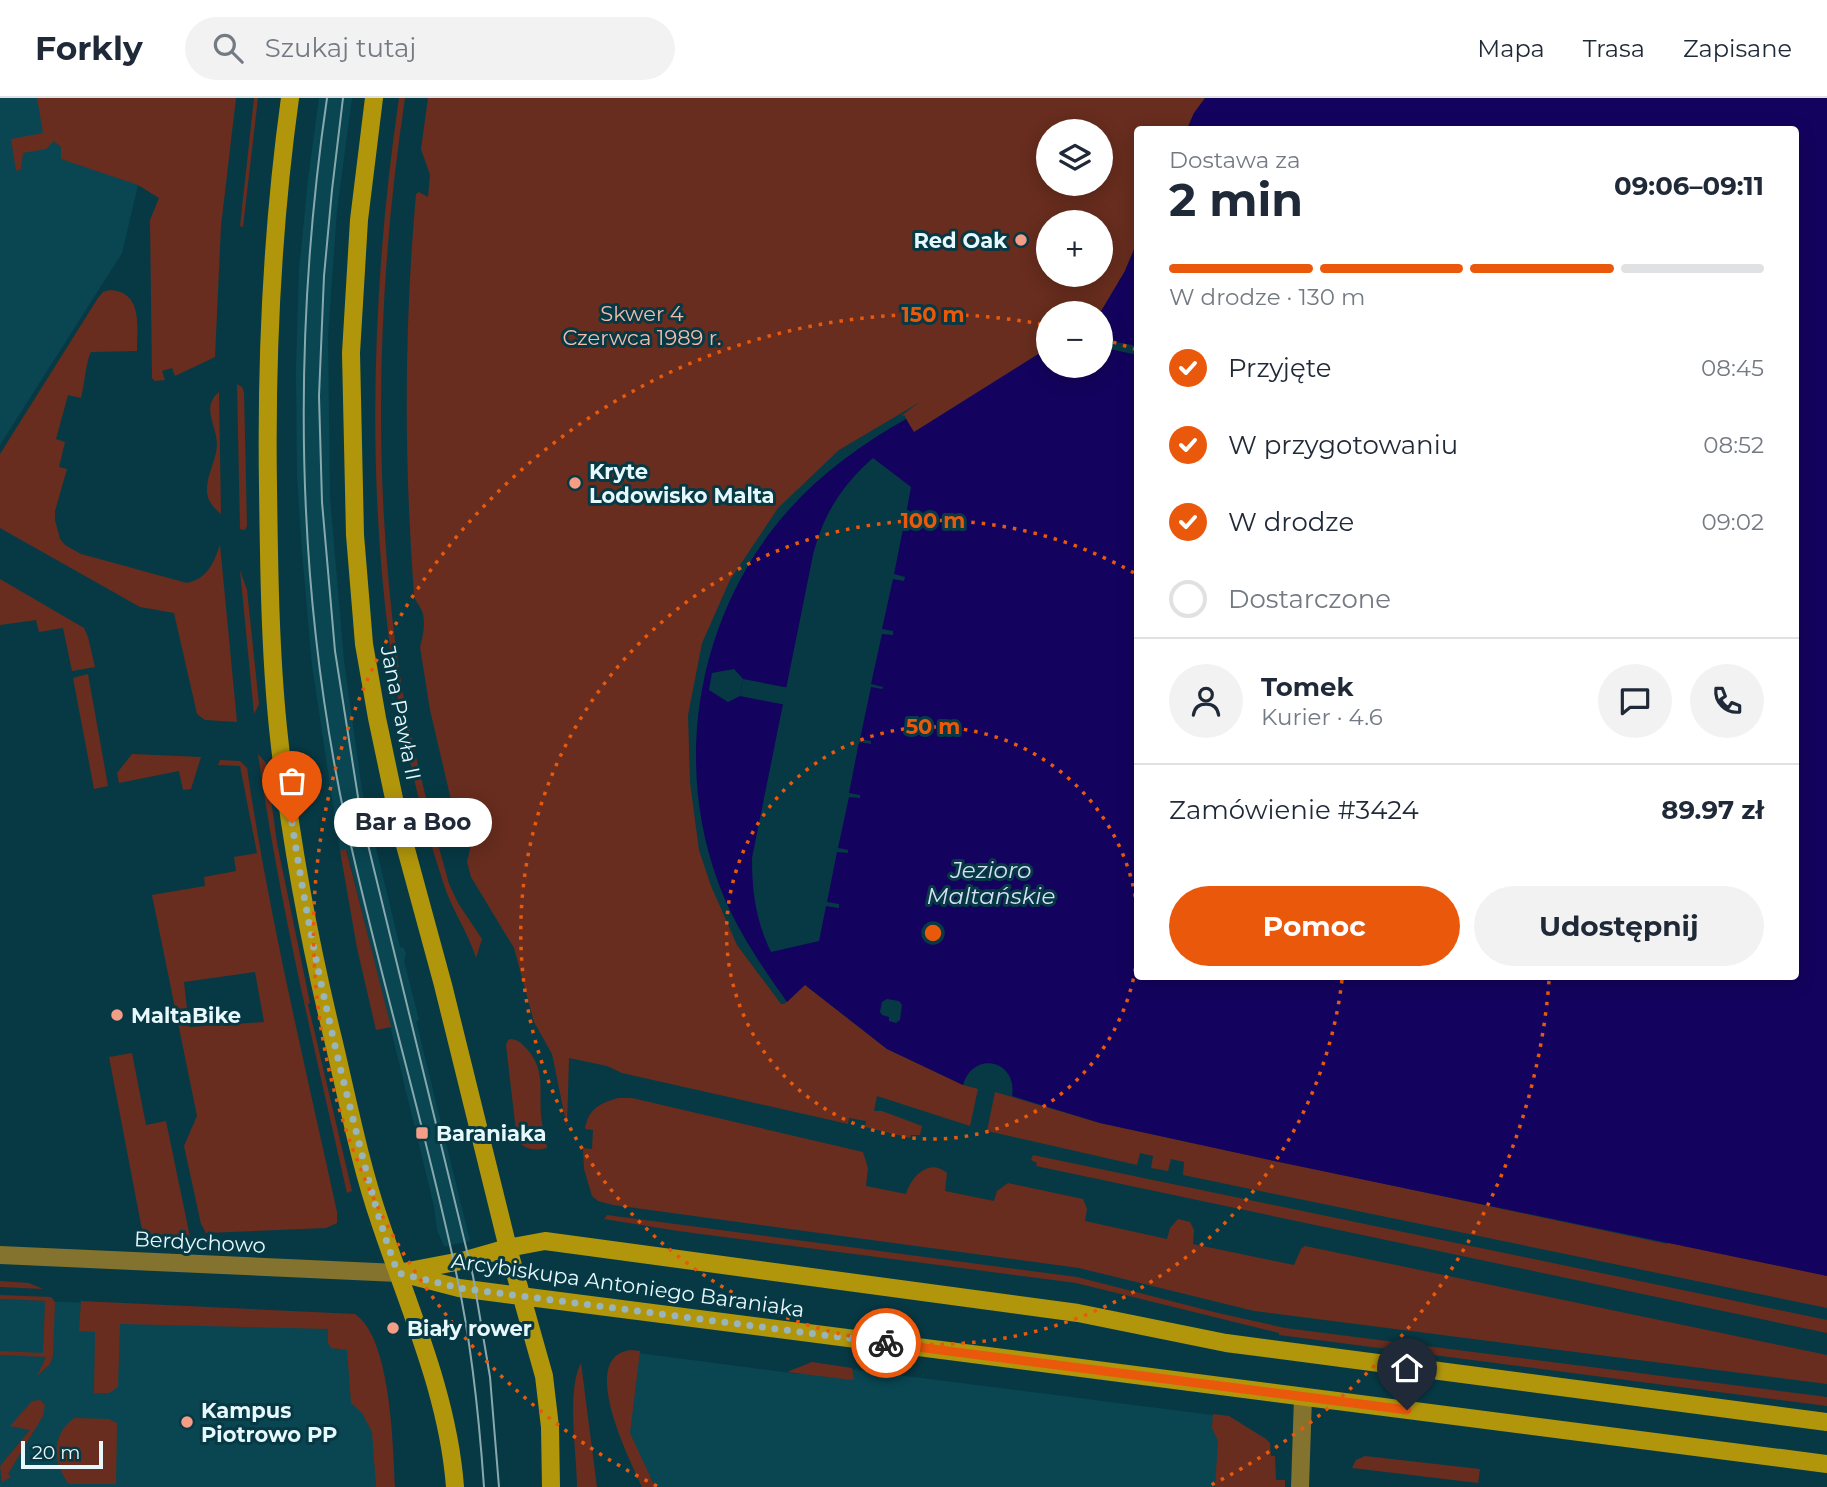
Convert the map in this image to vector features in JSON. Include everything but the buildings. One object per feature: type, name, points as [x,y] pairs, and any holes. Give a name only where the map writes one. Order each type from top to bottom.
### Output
[{"type":"street","points":[[290,98],[272,257],[267,360],[269,541],[278,725],[303,895],[320,980],[377,1215],[431,1366],[449,1441],[455,1487]]},
{"type":"street","name":"Jana Pawła II","points":[[374,98],[359,220],[351,353],[355,535],[364,644],[401,827],[508,1248],[544,1376],[550,1427],[551,1487]]},
{"type":"street","name":"Arcybiskupa Antoniego Baraniaka","points":[[398,1273],[545,1241],[1078,1313],[1227,1343],[1827,1422]]},
{"type":"street","name":"Berdychowo","points":[[0,1255],[398,1273]]},
{"type":"street","name":"Arcybiskupa Antoniego Baraniaka","points":[[398,1273],[459,1288],[1827,1464]]},
{"type":"street","points":[[1300,1487],[1303,1397]]},
{"type":"shaded area","points":[[0,98],[120,98],[138,185],[122,253],[0,445]]},
{"type":"shaded area","points":[[319,98],[352,98],[337,210],[328,336],[330,497],[344,661],[362,790],[400,947],[404,948],[406,954],[404,961],[419,1020],[416,1021],[470,1241],[447,1246],[444,1246],[437,1230],[434,1206],[347,850],[340,851],[312,665],[297,474],[296,367],[299,270]]},
{"type":"shaded area","name":"Kampus Piotrowo PP","points":[[0,1299],[350,1315],[371,1362],[377,1487],[0,1487]]},
{"type":"shaded area","points":[[638,1353],[798,1374],[810,1364],[1228,1417],[1218,1487],[650,1487],[627,1434]]},
{"type":"green space","points":[[37,98],[236,98],[221,226],[215,357],[175,376],[172,368],[162,371],[165,380],[155,381],[152,378],[150,220],[159,198],[138,185],[61,159],[61,147],[54,141],[46,149],[23,153],[21,169],[16,171],[11,139],[43,133]]},
{"type":"green space","points":[[254,98],[258,98],[243,227],[240,226]]},
{"type":"green space","points":[[399,98],[405,98],[388,239],[381,380],[381,452],[390,593],[398,663],[420,774],[449,884],[482,939],[476,958],[444,885],[417,792],[397,695],[384,595],[377,495],[375,394],[387,194]]},
{"type":"green space","name":"Skwer 4 Czerwca 1989 r.","points":[[428,98],[1205,98],[1188,126],[1134,126],[1134,249],[1107,301],[1036,301],[1036,356],[913,433],[902,415],[920,402],[839,450],[778,508],[730,580],[702,643],[688,715],[690,783],[699,850],[711,886],[737,945],[781,1004],[805,985],[887,1049],[963,1085],[978,1089],[970,1126],[877,1096],[874,1111],[882,1111],[922,1126],[920,1135],[911,1135],[910,1138],[865,1127],[866,1121],[849,1118],[848,1124],[622,1073],[607,1066],[569,1058],[567,1127],[552,1054],[534,1022],[514,948],[471,877],[467,862],[471,845],[466,828],[458,825],[456,821],[430,710],[420,647],[424,620],[414,595],[408,494],[407,344],[416,194],[419,192],[428,197],[430,175],[421,149]]},
{"type":"green space","points":[[103,292],[121,292],[133,304],[137,321],[137,351],[91,352],[81,398],[68,395],[56,439],[65,442],[59,467],[67,469],[55,511],[60,539],[81,554],[187,583],[205,574],[220,545],[237,722],[205,720],[197,714],[174,613],[140,607],[0,528],[0,454],[98,298]]},
{"type":"green space","points":[[237,384],[244,392],[245,530],[240,529]]},
{"type":"green space","points":[[219,392],[221,514],[212,505],[207,492],[217,443],[210,410]]},
{"type":"green space","points":[[240,570],[247,590],[259,704],[254,714]]},
{"type":"green space","points":[[0,579],[84,628],[95,667],[72,671],[63,628],[39,632],[36,620],[0,625]]},
{"type":"green space","points":[[88,674],[108,786],[94,789],[73,678]]},
{"type":"green space","points":[[132,754],[201,757],[191,789],[183,790],[179,771],[119,783],[117,773]]},
{"type":"green space","points":[[258,754],[266,763],[277,843],[310,1003],[308,1004],[352,1191],[347,1193],[287,919]]},
{"type":"green space","points":[[220,760],[240,761],[247,768],[277,935],[337,1212],[337,1223],[326,1228],[206,1233],[201,1224],[184,1146],[197,1116],[152,895],[205,886],[204,877],[236,871],[234,857],[257,853],[240,766],[218,765]],"holes":[[[255,972],[264,1022],[189,1027],[184,982]]]},
{"type":"green space","points":[[346,849],[391,1027],[376,1030],[357,948],[340,851]]},
{"type":"green space","points":[[511,1039],[519,1042],[532,1055],[539,1071],[541,1115],[547,1148],[530,1149],[517,1140],[506,1045]]},
{"type":"green space","points":[[132,1053],[146,1125],[166,1121],[190,1237],[143,1235],[109,1057]]},
{"type":"green space","points":[[995,1092],[1100,1123],[1667,1244],[1672,1235],[1827,1276],[1827,1308],[1183,1175],[1184,1162],[1171,1159],[1168,1171],[1151,1168],[1153,1156],[1140,1153],[1137,1165],[987,1131]]},
{"type":"green space","points":[[618,1098],[632,1098],[863,1152],[868,1168],[866,1186],[906,1194],[916,1176],[927,1168],[934,1167],[947,1173],[945,1191],[994,1201],[997,1191],[1008,1183],[1083,1199],[1087,1209],[1085,1221],[1167,1239],[1170,1228],[1178,1219],[1190,1222],[1194,1230],[1193,1244],[1294,1265],[1305,1246],[1827,1355],[1827,1384],[1254,1311],[1079,1268],[613,1205],[598,1201],[592,1196],[584,1169],[583,1148],[592,1149],[593,1130],[585,1129],[589,1116],[600,1105]]},
{"type":"green space","points":[[1033,1155],[1827,1320],[1827,1333],[1036,1166],[1037,1163],[1031,1160]]},
{"type":"green space","points":[[607,1215],[1077,1277],[1285,1328],[1827,1397],[1827,1406],[1279,1335],[1076,1283],[678,1231],[604,1219]]},
{"type":"green space","points":[[0,1281],[29,1283],[43,1289],[0,1287]]},
{"type":"green space","points":[[0,1295],[51,1297],[55,1302],[53,1356],[50,1364],[37,1376],[46,1357],[0,1355],[0,1351],[43,1353],[45,1301],[0,1299]]},
{"type":"green space","points":[[81,1301],[355,1314],[367,1327],[383,1368],[391,1420],[395,1487],[376,1487],[372,1432],[362,1413],[351,1403],[347,1350],[331,1348],[328,1343],[328,1329],[120,1324],[118,1387],[109,1393],[94,1393],[95,1332],[79,1331]]},
{"type":"green space","points":[[631,1350],[640,1351],[630,1433],[655,1487],[642,1487],[619,1434],[607,1389],[608,1370],[615,1357]]},
{"type":"green space","points":[[812,1362],[852,1368],[854,1379],[787,1372]]},
{"type":"green space","points":[[581,1363],[597,1487],[577,1487],[573,1406]]},
{"type":"green space","points":[[40,1400],[45,1405],[43,1416],[8,1474],[11,1477],[2,1482],[0,1466],[30,1430],[10,1426],[32,1401]]},
{"type":"green space","points":[[1213,1414],[1229,1416],[1270,1443],[1271,1456],[1275,1456],[1276,1480],[1285,1480],[1285,1487],[1215,1487],[1218,1441],[1212,1428]]},
{"type":"green space","points":[[74,1418],[109,1419],[117,1423],[116,1484],[69,1484],[63,1476],[56,1450],[61,1433]]},
{"type":"green space","points":[[1365,1456],[1480,1469],[1478,1483],[1352,1468],[1356,1460]]},
{"type":"water","name":"Jezioro Maltańskie","points":[[1205,98],[1827,98],[1827,1276],[1100,1123],[1012,1096],[1012,1084],[1008,1074],[1002,1067],[993,1064],[976,1067],[968,1074],[963,1085],[887,1049],[805,985],[787,1002],[758,959],[724,898],[705,837],[698,791],[696,745],[700,699],[710,654],[725,611],[746,569],[772,530],[801,497],[851,454],[906,419],[914,432],[1036,356],[1036,378],[1113,378],[1113,350],[1134,354],[1134,980],[1799,980],[1799,126],[1188,126]],"holes":[[[873,458],[911,487],[905,520],[917,523],[917,527],[904,524],[894,574],[905,577],[904,581],[893,579],[882,629],[893,631],[893,635],[882,634],[871,684],[883,687],[871,687],[860,739],[871,741],[871,744],[859,742],[849,793],[860,795],[860,798],[849,797],[838,848],[848,850],[848,853],[837,852],[827,902],[839,904],[839,908],[826,906],[819,941],[771,952],[756,906],[752,858],[817,540],[828,514],[843,490]],[[734,669],[743,679],[740,696],[728,702],[709,690],[712,673]],[[887,999],[899,1001],[902,1005],[900,1020],[896,1023],[889,1021],[889,1017],[880,1012],[882,1002]]]},
{"type":"water","points":[[1134,249],[1134,345],[1113,341],[1113,301],[1107,301]]},
{"type":"pier","points":[[743,679],[789,688],[786,705],[740,696]]},
{"type":"tram line","points":[[327,98],[308,279],[304,370],[308,552],[317,643],[329,733],[346,823],[431,1163],[462,1303],[474,1381],[484,1487]]},
{"type":"tram line","points":[[343,98],[324,276],[319,396],[322,502],[335,651],[361,816],[473,1276],[490,1377],[499,1487]]},
{"type":"way so far","points":[[292,823],[312,943],[334,1040],[377,1215],[398,1273],[459,1288],[886,1343]]},
{"type":"place","name":"Red Oak","points":[[1021,240]]},
{"type":"place","name":"Kryte Lodowisko Malta","points":[[575,483]]},
{"type":"place","name":"Bar a Boo","points":[[292,823]]},
{"type":"place","name":"MaltaBike","points":[[117,1015]]},
{"type":"place","name":"Baraniaka","points":[[422,1133]]},
{"type":"place","name":"Biały rower","points":[[393,1328]]},
{"type":"place","name":"Kampus Piotrowo PP","points":[[187,1422]]},
{"type":"route","points":[[886,1343],[1407,1410]]}]
